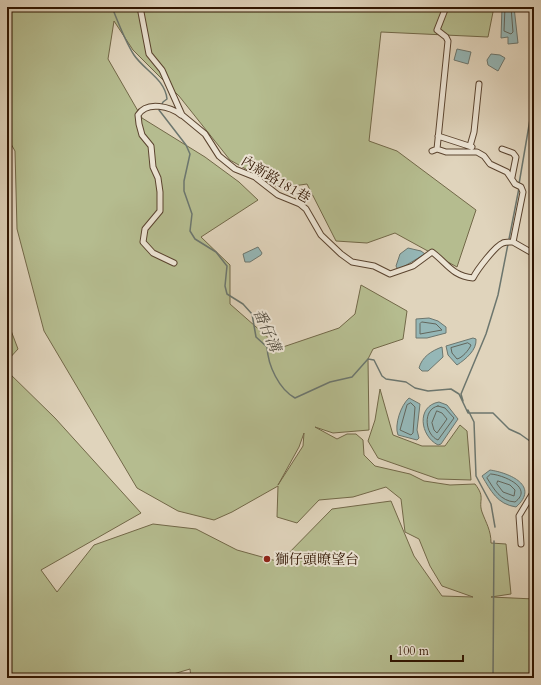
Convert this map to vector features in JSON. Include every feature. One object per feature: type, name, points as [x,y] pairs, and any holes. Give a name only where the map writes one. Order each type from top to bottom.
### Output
[{"type":"street","name":"內新路181巷","points":[[140,7],[149,54],[162,70],[182,115],[205,134],[219,156],[228,165],[255,178],[278,195],[300,204],[306,209],[321,235],[340,254],[352,262],[374,266],[390,274],[414,266],[432,252],[452,271],[467,278],[474,278],[476,272],[497,248],[503,243],[513,242]]},
{"type":"street","points":[[446,7],[437,30],[446,37],[448,41],[438,136],[435,150],[446,152],[474,151]]},
{"type":"street","points":[[470,146],[474,132],[479,84]]},
{"type":"street","points":[[174,263],[153,253],[142,242],[145,229],[160,211],[160,192],[158,178],[153,167],[150,146],[142,135],[138,116],[143,110],[156,106],[172,108],[182,115]]},
{"type":"street","points":[[438,136],[470,146],[474,151],[484,156],[490,164],[507,172],[512,177],[515,184],[521,187],[523,192],[513,242],[534,254]]},
{"type":"street","points":[[502,149],[513,153],[516,157],[512,177]]},
{"type":"street","points":[[521,544],[519,516],[534,491]]},
{"type":"green space","points":[[7,7],[494,7],[488,37],[381,32],[369,141],[397,151],[476,210],[457,267],[395,233],[367,243],[336,241],[307,184],[279,188],[230,160],[179,96],[133,50],[114,21],[108,59],[142,118],[205,157],[239,182],[258,200],[201,237],[230,265],[230,304],[280,348],[339,328],[355,314],[361,285],[407,311],[403,339],[373,349],[368,359],[369,430],[333,433],[315,427],[337,439],[347,434],[356,434],[363,440],[364,455],[375,466],[410,474],[424,481],[450,485],[475,484],[481,496],[481,508],[489,530],[491,543],[506,544],[511,594],[491,597],[534,599],[534,678],[191,678],[190,669],[160,678],[7,678],[7,371],[55,418],[141,513],[41,570],[57,592],[94,545],[153,524],[196,529],[237,550],[280,562],[332,509],[391,501],[414,556],[442,596],[473,597],[442,586],[430,566],[419,539],[405,532],[401,499],[386,487],[353,497],[319,500],[297,523],[277,517],[278,486],[232,512],[214,520],[178,511],[137,488],[44,331],[17,229],[15,151],[7,137]],"holes":[[[304,433],[303,446],[278,485],[299,447]]]},
{"type":"green space","points":[[7,320],[18,349],[7,361]]},
{"type":"green space","points":[[380,389],[393,435],[422,446],[445,446],[460,425],[467,431],[471,480],[438,479],[378,458],[368,441],[375,420]]},
{"type":"water","points":[[502,7],[514,7],[518,43],[508,44],[508,37],[501,38]]},
{"type":"water","points":[[457,49],[471,52],[468,64],[454,60]]},
{"type":"water","points":[[491,54],[500,55],[505,58],[498,71],[488,65],[487,60]]},
{"type":"water","points":[[258,247],[262,253],[261,255],[250,262],[245,262],[243,254]]},
{"type":"water","points":[[408,248],[421,251],[425,254],[398,270],[396,266],[400,254]]},
{"type":"water","points":[[429,318],[438,321],[446,327],[446,333],[427,338],[416,338],[416,319]]},
{"type":"water","points":[[473,338],[476,339],[475,347],[467,357],[457,365],[448,355],[446,346]]},
{"type":"water","points":[[442,347],[443,357],[428,371],[422,371],[419,368],[422,361],[434,350]]},
{"type":"water","points":[[409,398],[420,404],[417,430],[419,438],[417,440],[398,435],[397,431],[399,415],[403,405]]},
{"type":"water","points":[[439,402],[447,405],[458,419],[441,444],[438,445],[427,435],[423,422],[427,409]]},
{"type":"water","points":[[490,470],[513,477],[524,487],[525,493],[523,500],[516,507],[499,500],[492,492],[482,476]]},
{"type":"waterway","name":"番仔溝","points":[[112,7],[134,55],[162,86],[167,99],[163,102],[159,110],[186,145],[190,154],[184,181],[184,191],[192,214],[190,231],[195,239],[216,252],[227,266],[225,286],[227,294],[243,304],[252,314],[256,337],[267,347],[272,369],[279,383],[284,389],[295,398],[330,382],[352,377],[368,359],[374,360],[382,376],[386,379],[406,382],[415,388],[428,391],[451,389],[459,394],[468,413],[493,413],[509,429],[520,434],[534,444]]},
{"type":"waterway","points":[[519,184],[534,96]]},
{"type":"waterway","points":[[463,401],[461,394],[486,334],[498,295],[519,188]]},
{"type":"waterway","points":[[468,410],[474,422],[476,476],[491,504],[495,527]]},
{"type":"waterway","points":[[493,678],[494,541]]},
{"type":"place","name":"獅仔頭暸望台","points":[[267,559]]}]
